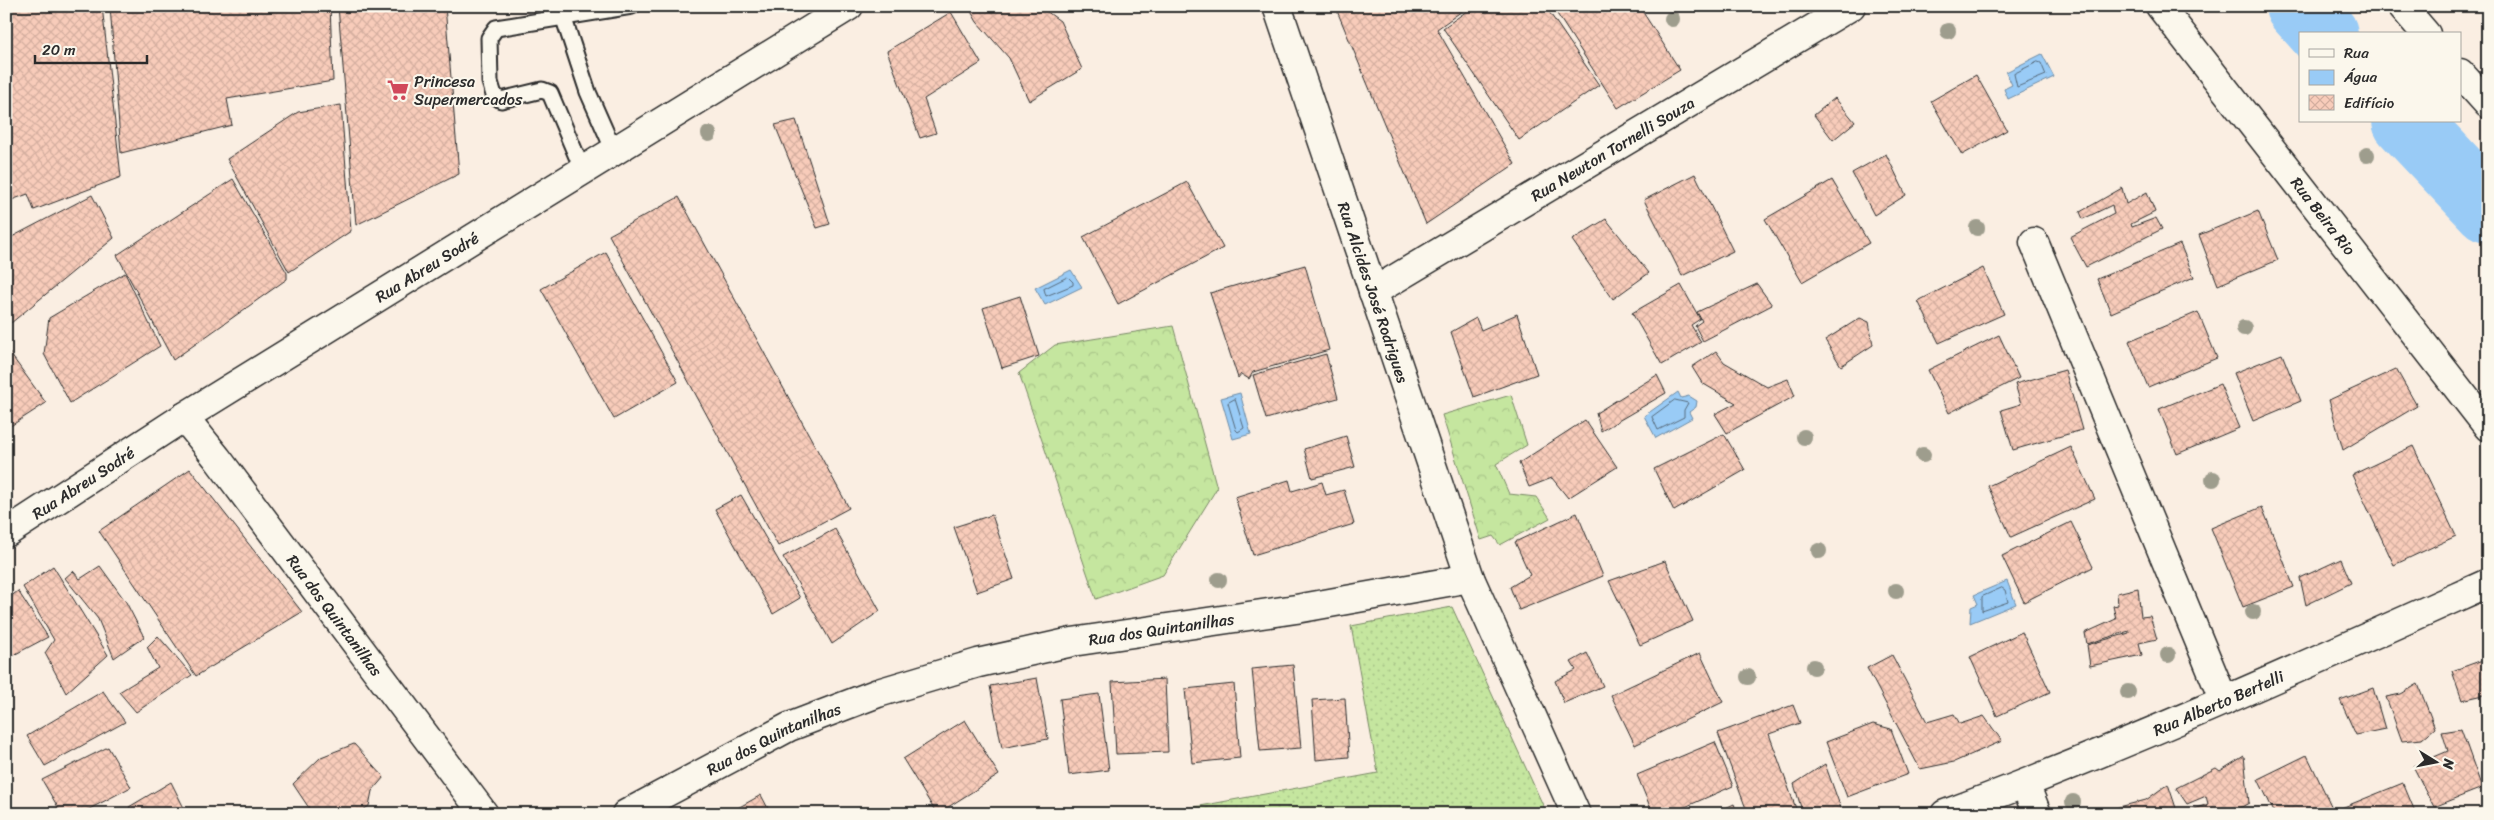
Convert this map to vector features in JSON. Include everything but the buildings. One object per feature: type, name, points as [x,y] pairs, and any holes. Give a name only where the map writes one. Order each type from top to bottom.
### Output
[{"type":"street","name":"Rua Abreu Sodré","points":[[6,533],[184,417],[849,6]]},
{"type":"street","name":"Rua Alcides José Rodrigues","points":[[1277,6],[1470,578]]},
{"type":"street","name":"Rua Newton Tornelli Souza","points":[[1373,292],[1851,6]]},
{"type":"street","name":"Rua Beira Rio","points":[[2160,6],[2488,427]]},
{"type":"street","points":[[2402,6],[2424,32]]},
{"type":"street","points":[[2462,74],[2488,104]]},
{"type":"street","points":[[2034,242],[2224,702]]},
{"type":"street","name":"Rua dos Quintanilhas","points":[[184,417],[217,458],[484,814]]},
{"type":"street","points":[[1470,578],[1576,814]]},
{"type":"street","name":"Rua dos Quintanilhas","points":[[626,814],[789,727],[878,693],[978,663],[1072,642],[1296,609],[1470,578]]},
{"type":"street","name":"Rua Alberto Bertelli","points":[[1945,814],[2025,784],[2224,702],[2488,583]]},
{"type":"street","points":[[2025,784],[2037,814]]},
{"type":"lane","points":[[583,171],[550,93],[542,90],[501,100],[494,95],[490,82],[489,38],[496,28],[632,6]]},
{"type":"lane","points":[[564,16],[580,69],[614,151]]},
{"type":"green space","points":[[1173,326],[1217,488],[1163,575],[1096,599],[1019,373],[1055,345]]},
{"type":"green space","points":[[1511,395],[1527,445],[1496,464],[1509,494],[1536,497],[1550,518],[1500,545],[1493,536],[1481,540],[1442,415]]},
{"type":"green space","points":[[1452,607],[1547,814],[1157,814],[1378,773],[1351,626]]},
{"type":"water","points":[[2042,54],[2054,77],[2008,99],[2004,89],[2012,85],[2006,72]]},
{"type":"water","points":[[1071,270],[1082,287],[1045,305],[1035,288]]},
{"type":"water","points":[[1678,392],[1681,398],[1689,396],[1697,401],[1696,407],[1689,412],[1692,418],[1656,438],[1644,416]]},
{"type":"water","points":[[1240,393],[1251,434],[1233,439],[1221,398]]},
{"type":"water","points":[[2007,581],[2016,604],[1970,623],[1971,607],[1978,604],[1974,595]]},
{"type":"waterway","points":[[2299,6],[2322,32]]},
{"type":"waterway","points":[[2407,122],[2488,208]]},
{"type":"place","name":"Princesa Supermercados","points":[[398,90]]}]
